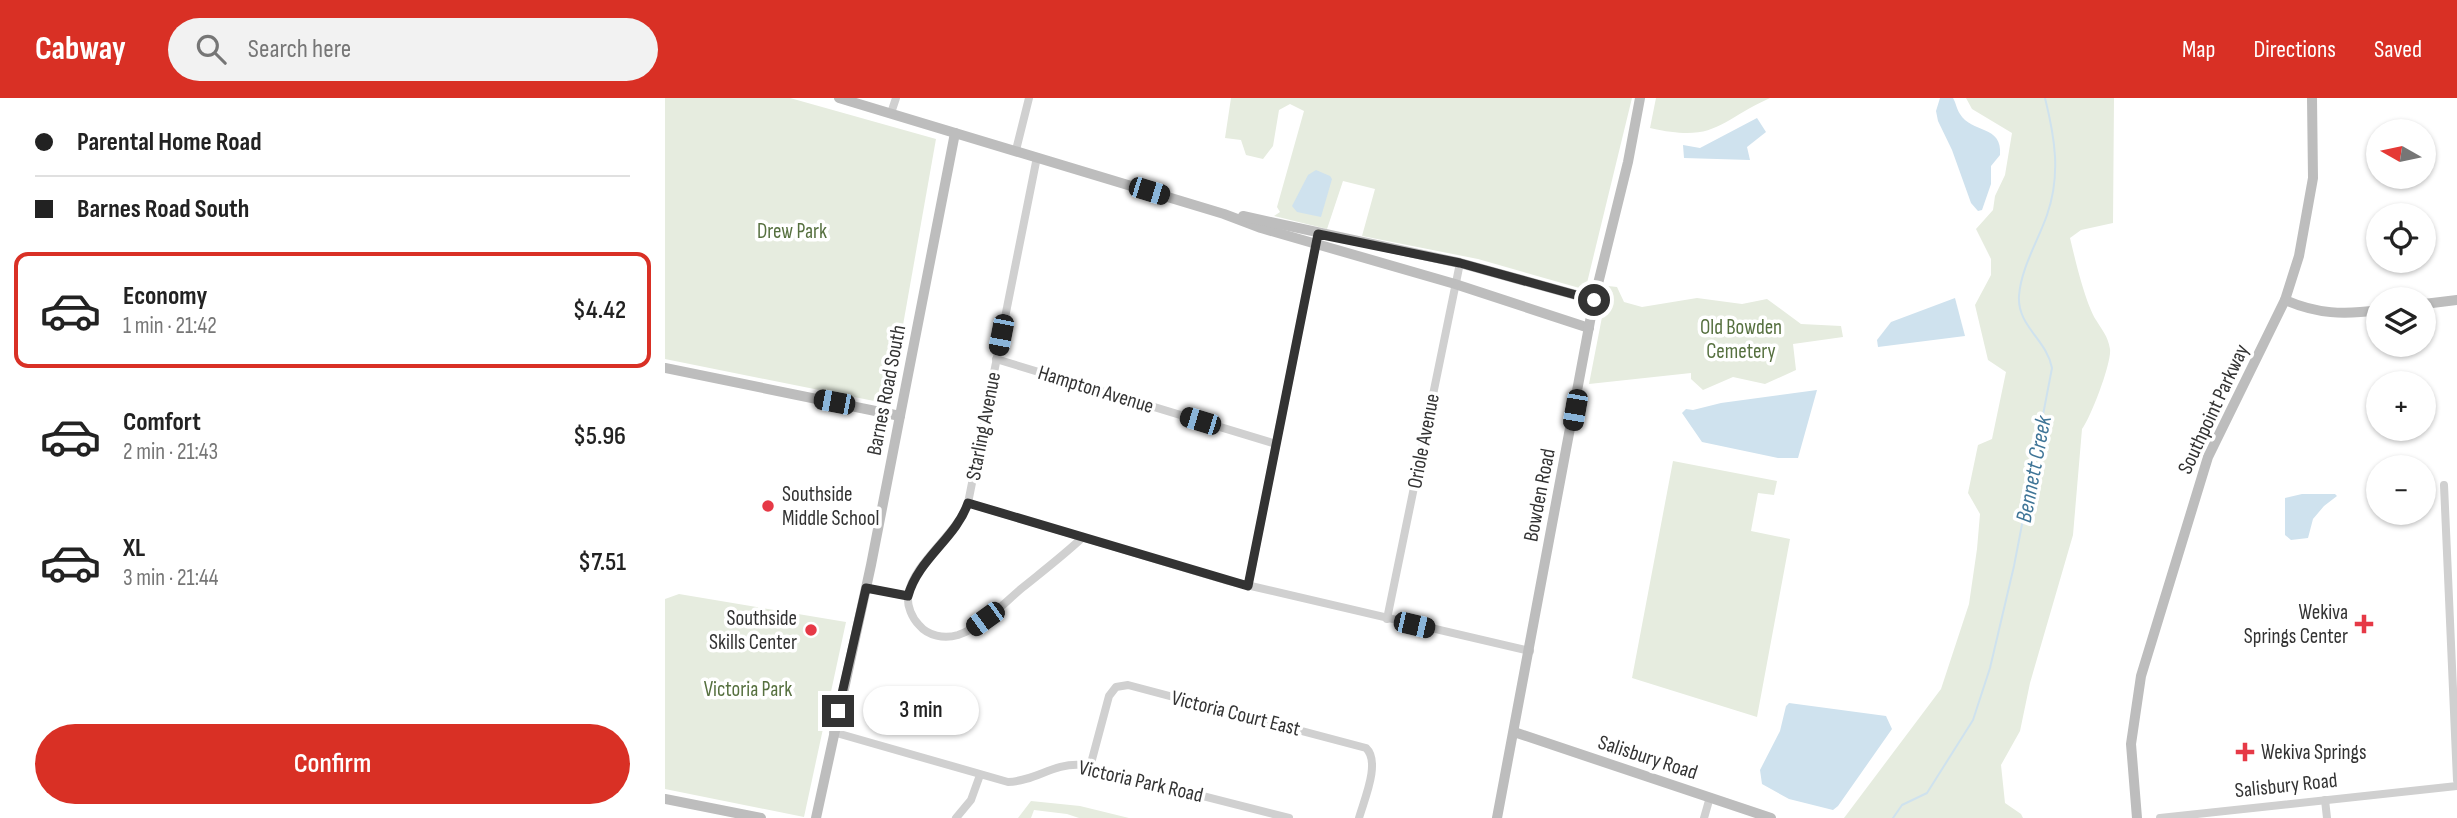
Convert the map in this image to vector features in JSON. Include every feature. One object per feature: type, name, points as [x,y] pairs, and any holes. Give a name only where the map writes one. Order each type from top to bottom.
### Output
[{"type":"main road","points":[[839,98],[1224,214],[1261,228],[1346,246],[1460,263],[1594,300]]},
{"type":"main road","name":"Bowden Road","points":[[1497,818],[1594,300],[1640,98]]},
{"type":"main road","name":"Southpoint Parkway","points":[[2137,818],[2131,744],[2138,689],[2208,457],[2285,300],[2298,256],[2311,191],[2314,153],[2312,98]]},
{"type":"main road","name":"Barnes Road South","points":[[815,818],[866,588],[955,133]]},
{"type":"main road","points":[[1346,246],[1589,328]]},
{"type":"main road","points":[[2285,300],[2308,309],[2333,314],[2366,311]]},
{"type":"main road","points":[[2436,303],[2457,300]]},
{"type":"main road","points":[[665,369],[900,415]]},
{"type":"main road","name":"Salisbury Road","points":[[1514,732],[1771,818]]},
{"type":"main road","points":[[665,799],[761,818]]},
{"type":"street","points":[[891,113],[896,98]]},
{"type":"street","points":[[1016,150],[1030,98]]},
{"type":"street","name":"Starling Avenue","points":[[908,596],[922,567],[962,519],[968,503],[1037,157]]},
{"type":"street","points":[[1248,586],[1317,239]]},
{"type":"street","name":"Oriole Avenue","points":[[1387,619],[1460,263]]},
{"type":"street","name":"Hampton Avenue","points":[[996,359],[1276,444]]},
{"type":"street","points":[[2444,485],[2457,780]]},
{"type":"street","points":[[968,503],[1248,586],[1530,651]]},
{"type":"street","points":[[866,588],[908,596],[913,616],[922,629],[942,637],[960,634],[985,619],[1083,537]]},
{"type":"street","name":"Victoria Court East","points":[[1090,767],[1109,696],[1116,687],[1128,685],[1366,748],[1371,752],[1373,765],[1359,818]]},
{"type":"street","name":"Victoria Park Road","points":[[833,732],[980,775],[1016,781],[1065,764],[1090,767],[1289,818]]},
{"type":"street","points":[[956,818],[971,800],[980,775]]},
{"type":"street","name":"Salisbury Road","points":[[2160,818],[2457,786]]},
{"type":"street","points":[[1705,818],[1710,797]]},
{"type":"street","points":[[2325,800],[2327,818]]},
{"type":"green space","name":"Drew Park","points":[[665,98],[790,98],[936,139],[889,404],[665,359]]},
{"type":"green space","points":[[1231,98],[1632,98],[1586,287],[1583,289],[1478,259],[1362,236],[1375,189],[1343,181],[1327,229],[1274,216],[1280,212],[1277,207],[1304,111],[1290,104],[1279,110],[1273,146],[1263,159],[1246,155],[1241,140],[1225,138]]},
{"type":"green space","points":[[1656,98],[1770,98],[1715,128],[1689,133],[1650,128]]},
{"type":"green space","points":[[1966,98],[2114,98],[2113,223],[2081,230],[2070,238],[2084,292],[2108,340],[2110,356],[2100,389],[2082,429],[2073,535],[2030,683],[2020,731],[2001,765],[2005,803],[2023,818],[1844,818],[1941,689],[1969,604],[1980,514],[1968,493],[1978,445],[1992,439],[2006,372],[1988,360],[1975,305],[1991,275],[1991,259],[1976,229],[1993,210],[1995,196],[2005,175],[2012,133],[1972,109]]},
{"type":"green space","name":"Old Bowden Cemetery","points":[[1608,286],[1617,287],[1624,302],[1642,307],[1697,298],[1742,304],[1767,299],[1801,324],[1841,326],[1843,337],[1793,344],[1796,370],[1765,384],[1733,377],[1703,390],[1691,379],[1691,373],[1589,384]]},
{"type":"green space","points":[[1673,461],[1777,481],[1774,495],[1758,493],[1751,531],[1790,539],[1757,717],[1632,678]]},
{"type":"green space","name":"Victoria Park","points":[[679,594],[846,622],[804,817],[665,789],[665,599]]},
{"type":"green space","points":[[1031,801],[1080,806],[1129,818],[1079,818],[1034,810],[1031,818],[1018,818]]},
{"type":"water","points":[[1940,98],[1953,98],[1965,120],[1992,134],[2000,145],[2000,155],[1991,166],[1991,184],[1982,210],[1978,211],[1971,203],[1952,150],[1938,121],[1936,111]]},
{"type":"water","points":[[1757,118],[1766,132],[1747,147],[1750,160],[1684,158],[1683,145],[1700,148]]},
{"type":"water","points":[[1316,170],[1332,179],[1321,217],[1297,212],[1292,206],[1308,175]]},
{"type":"water","points":[[1955,298],[1965,336],[1878,347],[1877,340],[1891,322]]},
{"type":"water","points":[[1817,390],[1798,458],[1778,458],[1702,442],[1682,413],[1686,409],[1693,410],[1721,403]]},
{"type":"water","points":[[2302,494],[2337,496],[2313,519],[2308,538],[2291,540],[2285,535],[2285,498]]},
{"type":"water","points":[[1789,703],[1886,716],[1892,729],[1833,810],[1789,799],[1762,784],[1760,770],[1780,731]]},
{"type":"waterway","name":"Bennett Creek","points":[[1893,818],[1902,805],[1927,793],[1973,720],[1990,668],[2014,566],[2052,368],[2044,349],[2027,325],[2019,296],[2023,275],[2047,215],[2054,185],[2054,142],[2045,98]]},
{"type":"place","name":"Southside Middle School","points":[[768,506]]},
{"type":"place","name":"Wekiva Springs Center","points":[[2364,624]]},
{"type":"place","name":"Southside Skills Center","points":[[811,630]]},
{"type":"place","name":"Wekiva Springs","points":[[2245,752]]},
{"type":"route","points":[[838,711],[866,588],[908,596],[922,567],[962,519],[968,503],[1248,586],[1318,234],[1460,263],[1594,300]]}]
